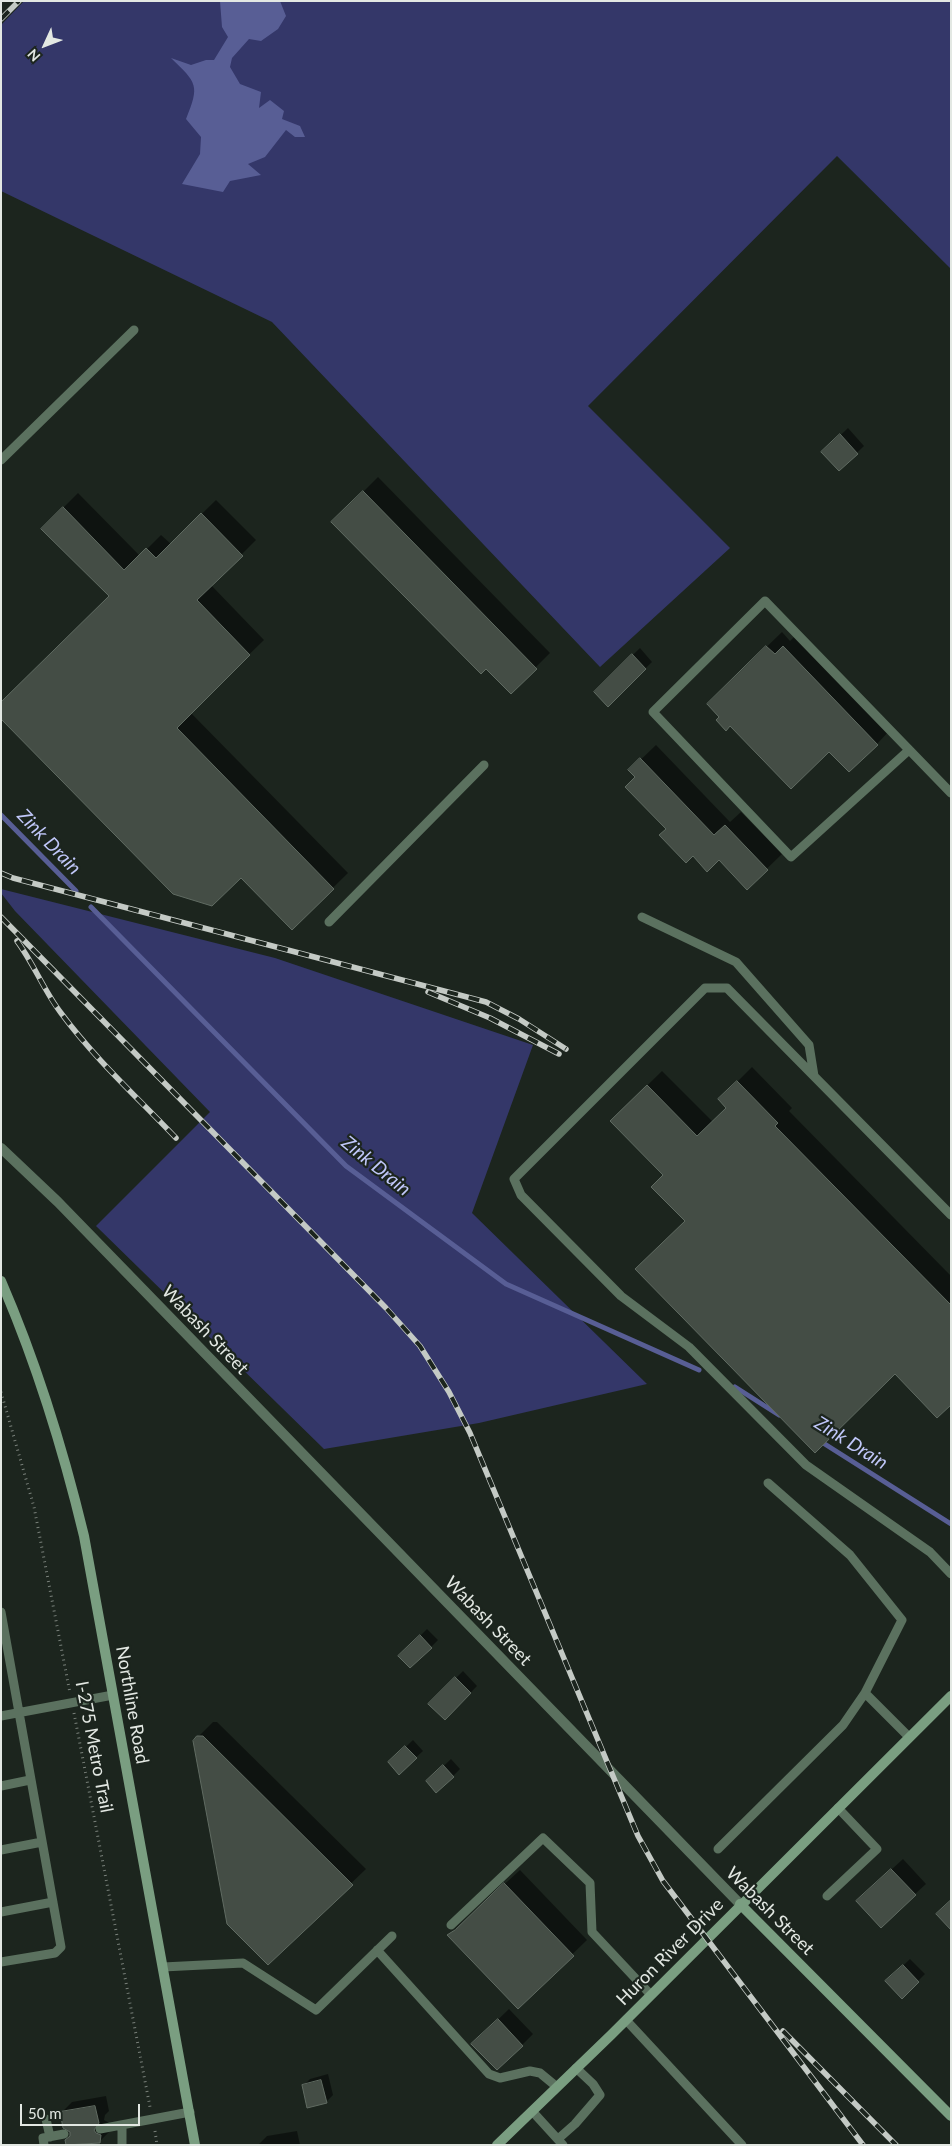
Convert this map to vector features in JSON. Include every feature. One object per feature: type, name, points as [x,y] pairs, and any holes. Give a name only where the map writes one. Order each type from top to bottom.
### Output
[{"type":"street","name":"Wabash Street","points":[[1,1148],[58,1202],[740,1904],[951,2116]]},
{"type":"street","name":"Northline Road","points":[[1,1281],[44,1392],[72,1488],[90,1565],[195,2145]]},
{"type":"street","name":"Huron River Drive","points":[[497,2145],[626,2020],[740,1904],[951,1696]]},
{"type":"lane","points":[[1,460],[134,330]]},
{"type":"lane","points":[[909,750],[791,857],[653,712],[765,601],[951,793]]},
{"type":"lane","points":[[329,922],[484,765]]},
{"type":"lane","points":[[642,917],[736,962],[809,1045],[814,1076]]},
{"type":"lane","points":[[951,1215],[727,988],[705,988],[514,1178],[521,1195],[621,1296],[689,1347],[806,1465],[930,1552],[951,1574]]},
{"type":"lane","points":[[718,1849],[843,1725],[865,1693],[902,1620],[850,1555],[768,1483]]},
{"type":"lane","points":[[1,1612],[4,1648],[18,1713],[61,1947],[55,1953],[1,1962]]},
{"type":"lane","points":[[865,1693],[910,1737]]},
{"type":"lane","points":[[1,1716],[113,1694]]},
{"type":"lane","points":[[1,1786],[30,1780]]},
{"type":"lane","points":[[827,1896],[877,1849],[838,1808]]},
{"type":"lane","points":[[451,1925],[543,1838],[590,1884],[592,1932],[651,1995]]},
{"type":"lane","points":[[1,1850],[42,1842]]},
{"type":"lane","points":[[1,1912],[53,1902]]},
{"type":"lane","points":[[163,1967],[243,1963],[316,2010],[392,1936]]},
{"type":"lane","points":[[377,1950],[489,2074],[500,2078],[530,2071],[540,2073],[557,2087]]},
{"type":"lane","points":[[626,2020],[742,2145]]},
{"type":"lane","points":[[532,2111],[560,2142],[600,2096],[593,2084],[576,2068]]},
{"type":"lane","points":[[100,2129],[190,2112]]},
{"type":"lane","points":[[46,2119],[50,2137]]},
{"type":"lane","points":[[122,2125],[122,2145]]},
{"type":"lane","points":[[44,2145],[43,2138],[64,2134]]},
{"type":"path","name":"I-275 Metro Trail","points":[[1,1392],[34,1507],[150,2109]]},
{"type":"path","points":[[154,2129],[158,2145]]},
{"type":"shaded area","points":[[24,1],[951,1],[951,269],[837,156],[588,406],[730,548],[600,667],[272,322],[1,191],[1,25]]},
{"type":"shaded area","points":[[220,1],[280,1],[286,16],[278,29],[261,41],[249,39],[232,58],[230,67],[240,84],[261,92],[259,108],[270,100],[284,111],[282,119],[300,126],[305,137],[295,137],[286,130],[265,157],[248,164],[261,175],[230,181],[223,192],[182,184],[200,154],[201,137],[186,119],[194,91],[191,79],[171,58],[191,65],[206,60],[214,60],[228,37],[222,27]]},
{"type":"shaded area","points":[[1,889],[275,958],[533,1045],[472,1213],[647,1384],[479,1423],[324,1449],[96,1226],[210,1112],[15,911],[1,893]]},
{"type":"building","points":[[840,434],[858,454],[839,471],[821,452]]},
{"type":"building","points":[[363,491],[537,669],[511,694],[486,669],[481,674],[331,522]]},
{"type":"building","points":[[63,507],[124,570],[146,548],[156,558],[201,513],[243,556],[197,600],[250,655],[177,728],[334,889],[292,930],[241,878],[212,906],[173,894],[1,719],[1,702],[109,596],[41,529]]},
{"type":"building","points":[[766,646],[775,654],[783,646],[878,745],[849,772],[829,752],[791,789],[730,726],[726,731],[716,720],[719,717],[707,704]]},
{"type":"building","points":[[632,654],[646,669],[608,707],[594,692]]},
{"type":"building","points":[[640,758],[714,835],[725,825],[768,870],[747,890],[719,860],[707,872],[693,856],[686,863],[659,835],[666,829],[625,787],[635,777],[628,770]]},
{"type":"building","points":[[737,1081],[778,1123],[775,1126],[951,1305],[951,1405],[937,1418],[895,1374],[815,1453],[635,1269],[685,1221],[651,1187],[663,1175],[610,1121],[647,1085],[697,1136],[726,1108],[718,1099]]},
{"type":"building","points":[[420,1635],[432,1648],[410,1668],[398,1656]]},
{"type":"building","points":[[455,1677],[471,1693],[445,1720],[428,1704]]},
{"type":"building","points":[[197,1736],[203,1736],[353,1885],[268,1965],[227,1924],[193,1741]]},
{"type":"building","points":[[405,1746],[417,1758],[399,1775],[388,1762]]},
{"type":"building","points":[[443,1765],[454,1777],[436,1793],[426,1781]]},
{"type":"building","points":[[891,1869],[916,1895],[881,1928],[856,1901]]},
{"type":"building","points":[[504,1883],[574,1956],[518,2009],[447,1935],[455,1930]]},
{"type":"building","points":[[951,1900],[951,1930],[936,1914]]},
{"type":"building","points":[[903,1965],[919,1982],[902,1999],[885,1981]]},
{"type":"building","points":[[498,2019],[523,2046],[497,2070],[471,2044]]},
{"type":"building","points":[[321,2080],[327,2103],[307,2108],[302,2085]]},
{"type":"building","points":[[95,2106],[99,2123],[94,2130],[101,2135],[100,2143],[66,2145],[65,2140],[70,2136],[70,2132],[63,2128],[60,2112]]},
{"type":"waterway","name":"Zink Drain","points":[[1,815],[76,891]]},
{"type":"waterway","name":"Zink Drain","points":[[91,907],[346,1166],[506,1284],[699,1370]]},
{"type":"waterway","name":"Zink Drain","points":[[735,1387],[779,1415]]},
{"type":"waterway","name":"Zink Drain","points":[[820,1441],[951,1524]]},
{"type":"railway","points":[[1,19],[19,1]]},
{"type":"railway","points":[[1,873],[13,878],[486,1002],[519,1019],[566,1049]]},
{"type":"railway","points":[[1,917],[386,1308],[420,1346],[449,1392],[470,1433],[638,1836],[663,1881],[863,2145]]},
{"type":"railway","points":[[17,941],[55,1005],[74,1030],[102,1062],[176,1138]]},
{"type":"railway","points":[[428,992],[490,1018],[559,1054]]},
{"type":"railway","points":[[783,2031],[896,2145]]}]
